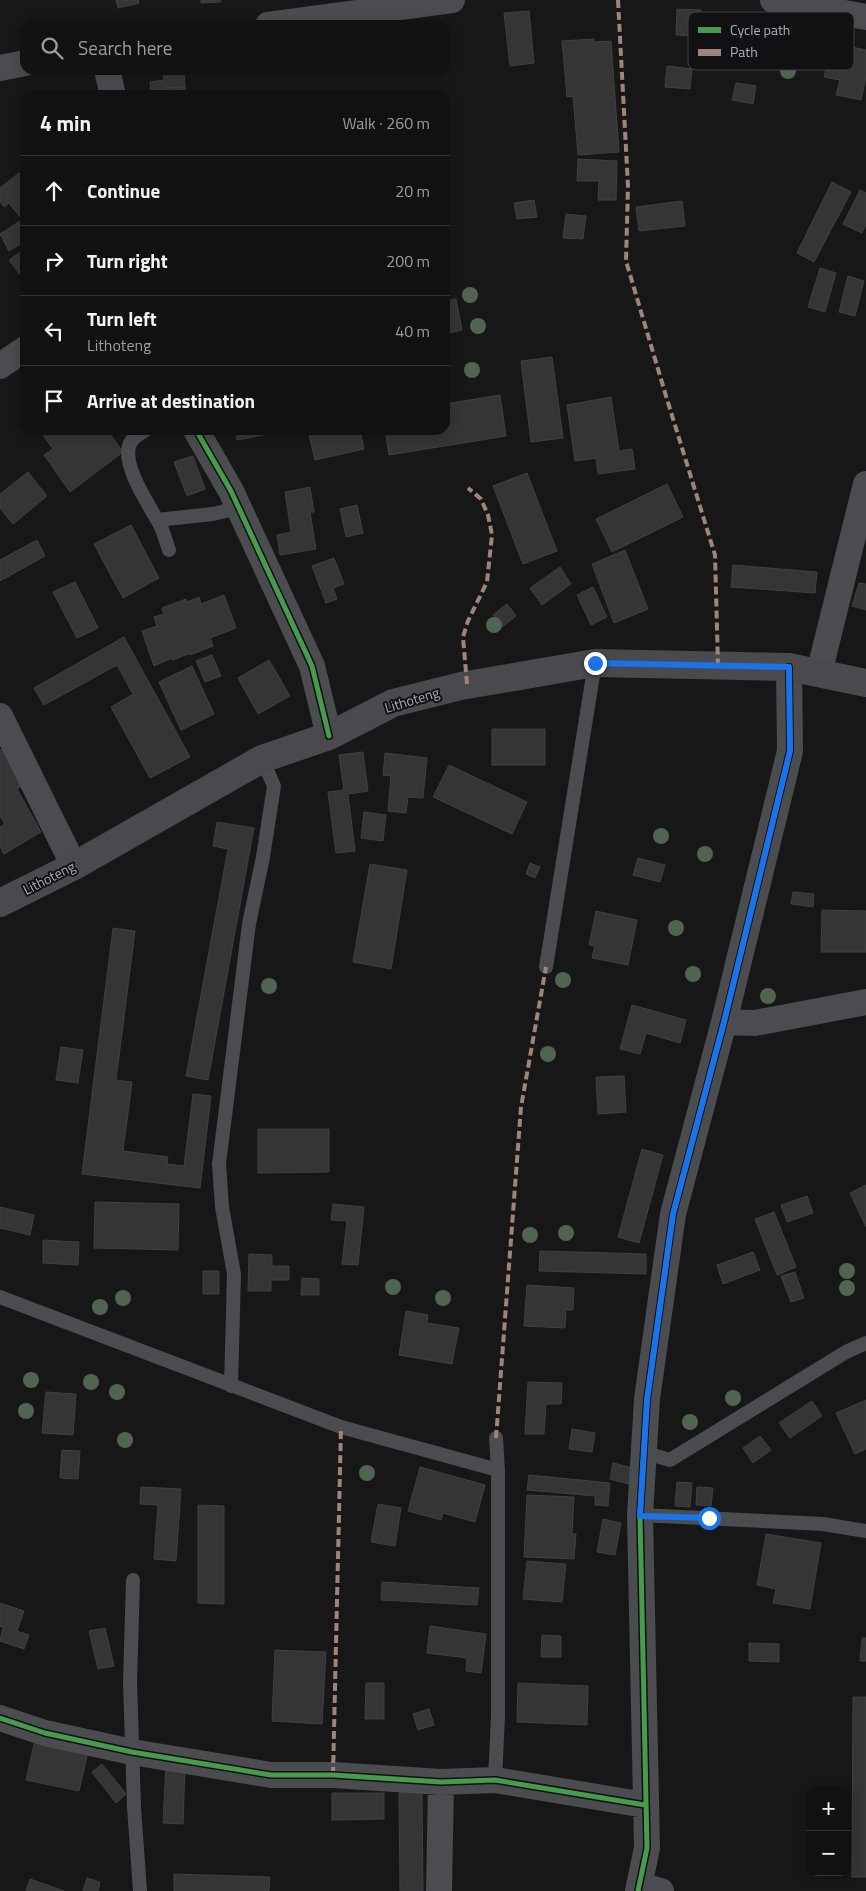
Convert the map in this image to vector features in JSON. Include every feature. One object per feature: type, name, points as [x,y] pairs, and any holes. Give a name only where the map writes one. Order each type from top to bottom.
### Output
[{"type":"main road","name":"Lithoteng","points":[[0,903],[74,866],[262,759],[329,736],[393,703],[467,684],[595,663],[789,667],[866,683]]},
{"type":"street","points":[[305,20],[452,0]]},
{"type":"street","points":[[773,0],[839,12]]},
{"type":"street","points":[[0,68],[20,63]]},
{"type":"street","points":[[109,75],[112,90]]},
{"type":"street","points":[[0,366],[20,352]]},
{"type":"street","points":[[199,435],[238,508],[312,666],[329,736]]},
{"type":"street","points":[[819,673],[866,484]]},
{"type":"street","points":[[646,1889],[647,1848],[640,1516],[647,1400],[673,1214],[724,1022],[790,751],[789,667]]},
{"type":"street","points":[[0,716],[74,866]]},
{"type":"street","points":[[724,1022],[755,1022],[866,1002]]},
{"type":"street","points":[[0,1718],[45,1733],[132,1752],[270,1775],[333,1775],[441,1782],[495,1780],[645,1804]]},
{"type":"street","points":[[439,1891],[441,1782]]},
{"type":"lane","points":[[138,435],[129,446],[130,464],[141,492],[157,520],[169,550]]},
{"type":"lane","points":[[157,520],[212,514],[238,508]]},
{"type":"lane","points":[[546,967],[595,663]]},
{"type":"lane","points":[[231,1386],[234,1274],[222,1207],[219,1164],[250,924],[274,786],[262,759]]},
{"type":"lane","points":[[0,1298],[341,1427],[498,1470]]},
{"type":"lane","points":[[643,1452],[670,1460],[846,1352],[866,1343]]},
{"type":"lane","points":[[495,1780],[498,1716],[498,1470],[496,1438]]},
{"type":"lane","points":[[640,1516],[822,1524],[866,1531]]},
{"type":"lane","points":[[133,1580],[130,1682],[140,1891]]},
{"type":"building","points":[[116,0],[138,0],[139,3],[118,8]]},
{"type":"building","points":[[201,0],[220,0],[221,2],[201,3]]},
{"type":"building","points":[[677,9],[701,10],[701,12],[688,12],[688,36],[676,35]]},
{"type":"building","points":[[529,11],[534,63],[510,66],[504,13]]},
{"type":"building","points":[[594,39],[594,42],[611,41],[619,152],[578,155],[573,96],[567,97],[562,41]]},
{"type":"building","points":[[854,47],[866,50],[866,77],[861,100],[836,95],[840,80],[824,77],[826,70],[854,70]]},
{"type":"building","points":[[667,66],[692,70],[690,89],[665,87]]},
{"type":"building","points":[[164,75],[184,75],[185,87],[151,90],[150,82],[164,80]]},
{"type":"building","points":[[736,83],[756,86],[753,104],[732,100]]},
{"type":"building","points":[[185,87],[185,90],[167,90],[167,88]]},
{"type":"building","points":[[578,159],[617,161],[616,200],[598,200],[599,181],[577,181]]},
{"type":"building","points":[[19,173],[20,217],[9,203],[4,207],[0,201],[0,188]]},
{"type":"building","points":[[832,182],[851,192],[814,262],[797,253]]},
{"type":"building","points":[[860,190],[866,193],[866,224],[862,233],[843,224]]},
{"type":"building","points":[[534,200],[537,217],[517,219],[514,203]]},
{"type":"building","points":[[682,201],[685,226],[639,231],[636,207]]},
{"type":"building","points":[[566,214],[586,216],[583,239],[563,238]]},
{"type":"building","points":[[20,221],[20,244],[9,251],[0,234]]},
{"type":"building","points":[[20,252],[20,274],[9,260]]},
{"type":"building","points":[[820,268],[836,273],[825,312],[808,307]]},
{"type":"building","points":[[848,276],[864,281],[855,316],[839,312]]},
{"type":"building","points":[[456,299],[462,330],[450,333],[450,300]]},
{"type":"building","points":[[552,357],[563,438],[531,442],[521,361]]},
{"type":"building","points":[[500,395],[506,436],[389,455],[386,435],[450,435],[450,403]]},
{"type":"building","points":[[611,397],[619,451],[632,449],[635,469],[598,474],[596,458],[575,461],[567,405]]},
{"type":"building","points":[[43,435],[111,435],[123,452],[70,492],[44,455],[53,449]]},
{"type":"building","points":[[236,435],[264,435],[237,440]]},
{"type":"building","points":[[309,435],[361,435],[364,449],[315,460]]},
{"type":"building","points":[[193,456],[205,489],[187,496],[174,462]]},
{"type":"building","points":[[28,472],[47,496],[13,524],[0,508],[0,494]]},
{"type":"building","points":[[527,473],[557,551],[523,564],[493,486]]},
{"type":"building","points":[[667,484],[683,517],[612,552],[596,519]]},
{"type":"building","points":[[310,487],[314,512],[310,512],[316,549],[280,555],[277,535],[291,532],[285,492]]},
{"type":"building","points":[[357,505],[363,533],[346,537],[340,509]]},
{"type":"building","points":[[131,525],[159,578],[123,598],[94,544]]},
{"type":"building","points":[[37,540],[45,556],[0,581],[0,560]]},
{"type":"building","points":[[625,550],[648,609],[614,623],[592,564]]},
{"type":"building","points":[[334,558],[344,584],[333,588],[337,599],[326,603],[312,566]]},
{"type":"building","points":[[733,565],[817,572],[815,593],[731,587]]},
{"type":"building","points":[[560,567],[571,584],[542,605],[530,588]]},
{"type":"building","points":[[75,582],[98,628],[77,638],[53,592]]},
{"type":"building","points":[[859,583],[866,584],[866,610],[852,606]]},
{"type":"building","points":[[593,587],[607,617],[591,625],[577,595]]},
{"type":"building","points":[[224,595],[236,628],[210,638],[213,646],[173,660],[172,658],[154,666],[142,631],[157,626],[154,617],[164,614],[162,608],[186,599],[187,602],[199,597],[201,604]]},
{"type":"building","points":[[507,604],[516,616],[502,627],[493,615]]},
{"type":"building","points":[[124,637],[190,757],[150,778],[111,707],[133,694],[117,665],[44,705],[34,688]]},
{"type":"building","points":[[212,655],[221,676],[205,682],[196,661]]},
{"type":"building","points":[[269,660],[290,696],[258,714],[238,678]]},
{"type":"building","points":[[192,666],[214,714],[181,730],[159,682]]},
{"type":"building","points":[[492,729],[545,729],[545,765],[492,765]]},
{"type":"building","points":[[2,749],[22,786],[17,789],[41,832],[4,854],[0,847],[0,827],[5,824],[0,816],[0,750]]},
{"type":"building","points":[[363,752],[368,791],[348,794],[355,851],[336,853],[328,792],[344,790],[339,755]]},
{"type":"building","points":[[385,753],[427,758],[423,798],[408,797],[406,813],[388,811],[391,776],[383,775]]},
{"type":"building","points":[[449,765],[527,802],[512,834],[433,797]]},
{"type":"building","points":[[364,812],[386,815],[383,841],[361,838]]},
{"type":"building","points":[[217,822],[254,828],[208,1080],[186,1076],[228,849],[213,846]]},
{"type":"building","points":[[638,858],[665,865],[660,882],[633,875]]},
{"type":"building","points":[[530,863],[540,867],[535,878],[526,874]]},
{"type":"building","points":[[370,864],[407,870],[391,969],[353,962]]},
{"type":"building","points":[[793,892],[814,894],[813,907],[791,904]]},
{"type":"building","points":[[822,910],[866,911],[866,952],[821,952]]},
{"type":"building","points":[[596,911],[637,920],[628,965],[592,958],[595,946],[589,945]]},
{"type":"building","points":[[113,928],[135,931],[116,1080],[132,1082],[123,1151],[168,1157],[167,1164],[184,1166],[193,1094],[211,1096],[200,1188],[82,1174]]},
{"type":"building","points":[[632,1005],[686,1020],[680,1043],[646,1033],[640,1054],[620,1049]]},
{"type":"building","points":[[61,1047],[83,1050],[78,1083],[56,1080]]},
{"type":"building","points":[[624,1076],[626,1112],[598,1114],[596,1077]]},
{"type":"building","points":[[258,1129],[329,1129],[329,1172],[258,1173]]},
{"type":"building","points":[[642,1149],[663,1155],[639,1243],[618,1237]]},
{"type":"building","points":[[866,1185],[866,1227],[850,1193]]},
{"type":"building","points":[[807,1196],[813,1213],[787,1222],[781,1205]]},
{"type":"building","points":[[95,1202],[179,1204],[178,1250],[94,1248]]},
{"type":"building","points":[[333,1204],[364,1207],[358,1265],[342,1264],[347,1221],[331,1220]]},
{"type":"building","points":[[0,1207],[34,1215],[30,1235],[0,1228]]},
{"type":"building","points":[[774,1212],[796,1267],[777,1275],[755,1219]]},
{"type":"building","points":[[43,1240],[79,1242],[78,1265],[43,1263]]},
{"type":"building","points":[[540,1251],[646,1254],[646,1274],[539,1271]]},
{"type":"building","points":[[753,1252],[760,1270],[723,1284],[717,1265]]},
{"type":"building","points":[[249,1254],[272,1255],[272,1266],[289,1266],[289,1280],[271,1280],[271,1291],[248,1291]]},
{"type":"building","points":[[203,1271],[219,1271],[219,1294],[203,1294]]},
{"type":"building","points":[[795,1272],[804,1298],[791,1302],[781,1276]]},
{"type":"building","points":[[302,1278],[319,1279],[319,1295],[301,1295]]},
{"type":"building","points":[[527,1285],[574,1288],[573,1310],[566,1310],[565,1328],[524,1326]]},
{"type":"building","points":[[406,1311],[428,1315],[427,1323],[459,1328],[452,1364],[399,1355]]},
{"type":"building","points":[[528,1382],[562,1383],[561,1404],[546,1404],[544,1434],[525,1434]]},
{"type":"building","points":[[46,1392],[76,1394],[73,1435],[42,1433]]},
{"type":"building","points":[[866,1400],[866,1449],[855,1454],[836,1413]]},
{"type":"building","points":[[812,1401],[822,1416],[790,1438],[779,1423]]},
{"type":"building","points":[[572,1429],[595,1433],[592,1452],[569,1449]]},
{"type":"building","points":[[760,1436],[771,1450],[753,1463],[743,1448]]},
{"type":"building","points":[[62,1450],[80,1451],[78,1479],[60,1478]]},
{"type":"building","points":[[613,1463],[633,1468],[629,1484],[610,1479]]},
{"type":"building","points":[[420,1467],[485,1485],[475,1522],[443,1513],[441,1520],[408,1511]]},
{"type":"building","points":[[529,1475],[610,1483],[608,1506],[595,1505],[595,1496],[527,1490]]},
{"type":"building","points":[[677,1482],[692,1483],[690,1507],[675,1506]]},
{"type":"building","points":[[141,1487],[181,1489],[176,1561],[154,1559],[158,1505],[140,1504]]},
{"type":"building","points":[[697,1487],[713,1488],[711,1506],[696,1505]]},
{"type":"building","points":[[527,1495],[574,1497],[572,1534],[576,1534],[574,1559],[524,1557]]},
{"type":"building","points":[[378,1504],[401,1508],[395,1546],[371,1542]]},
{"type":"building","points":[[198,1505],[224,1506],[224,1604],[198,1603]]},
{"type":"building","points":[[603,1519],[621,1523],[615,1555],[597,1552]]},
{"type":"building","points":[[766,1534],[821,1543],[810,1609],[773,1603],[776,1589],[757,1585]]},
{"type":"building","points":[[527,1561],[566,1564],[562,1602],[523,1599]]},
{"type":"building","points":[[382,1582],[479,1588],[477,1605],[381,1600]]},
{"type":"building","points":[[0,1603],[24,1611],[17,1631],[29,1635],[24,1649],[0,1641],[3,1627],[0,1626]]},
{"type":"building","points":[[430,1626],[486,1634],[481,1673],[466,1671],[467,1658],[427,1653]]},
{"type":"building","points":[[105,1628],[114,1666],[98,1669],[89,1631]]},
{"type":"building","points":[[542,1635],[561,1636],[561,1657],[541,1657]]},
{"type":"building","points":[[862,1638],[866,1638],[866,1661],[860,1661]]},
{"type":"building","points":[[749,1643],[779,1644],[779,1662],[749,1661]]},
{"type":"building","points":[[275,1650],[326,1652],[322,1724],[272,1721]]},
{"type":"building","points":[[366,1683],[384,1683],[384,1719],[365,1719]]},
{"type":"building","points":[[518,1683],[588,1686],[587,1725],[517,1722]]},
{"type":"building","points":[[853,1697],[866,1697],[866,1877],[852,1877]]},
{"type":"building","points":[[429,1709],[434,1725],[418,1730],[413,1714]]},
{"type":"building","points":[[35,1740],[88,1752],[79,1791],[26,1780]]},
{"type":"building","points":[[102,1764],[126,1794],[116,1803],[92,1772]]},
{"type":"building","points":[[166,1765],[185,1766],[183,1824],[163,1823]]},
{"type":"building","points":[[422,1792],[423,1891],[400,1891],[399,1793]]},
{"type":"building","points":[[332,1793],[384,1793],[384,1819],[332,1820]]},
{"type":"building","points":[[174,1874],[270,1877],[269,1891],[174,1891]]},
{"type":"building","points":[[87,1878],[100,1882],[98,1891],[83,1891]]},
{"type":"building","points":[[30,1879],[64,1891],[26,1891]]},
{"type":"marked path","points":[[618,0],[628,186],[626,261],[715,555],[718,665]]},
{"type":"marked path","points":[[467,684],[463,637],[468,621],[487,582],[492,535],[488,515],[481,499],[468,488]]},
{"type":"marked path","points":[[496,1438],[521,1107],[546,967]]},
{"type":"marked path","points":[[333,1775],[341,1427]]},
{"type":"cycle path","points":[[199,435],[231,491],[312,666],[329,736]]},
{"type":"cycle path","points":[[638,1891],[647,1848],[640,1515],[647,1399],[673,1214],[724,1022],[790,751],[789,667]]},
{"type":"cycle path","points":[[0,1718],[45,1733],[132,1752],[271,1775],[333,1775],[441,1782],[495,1780],[645,1805]]},
{"type":"route","points":[[595,663],[789,667],[790,751],[724,1022],[673,1214],[647,1400],[640,1516],[709,1518]]}]
